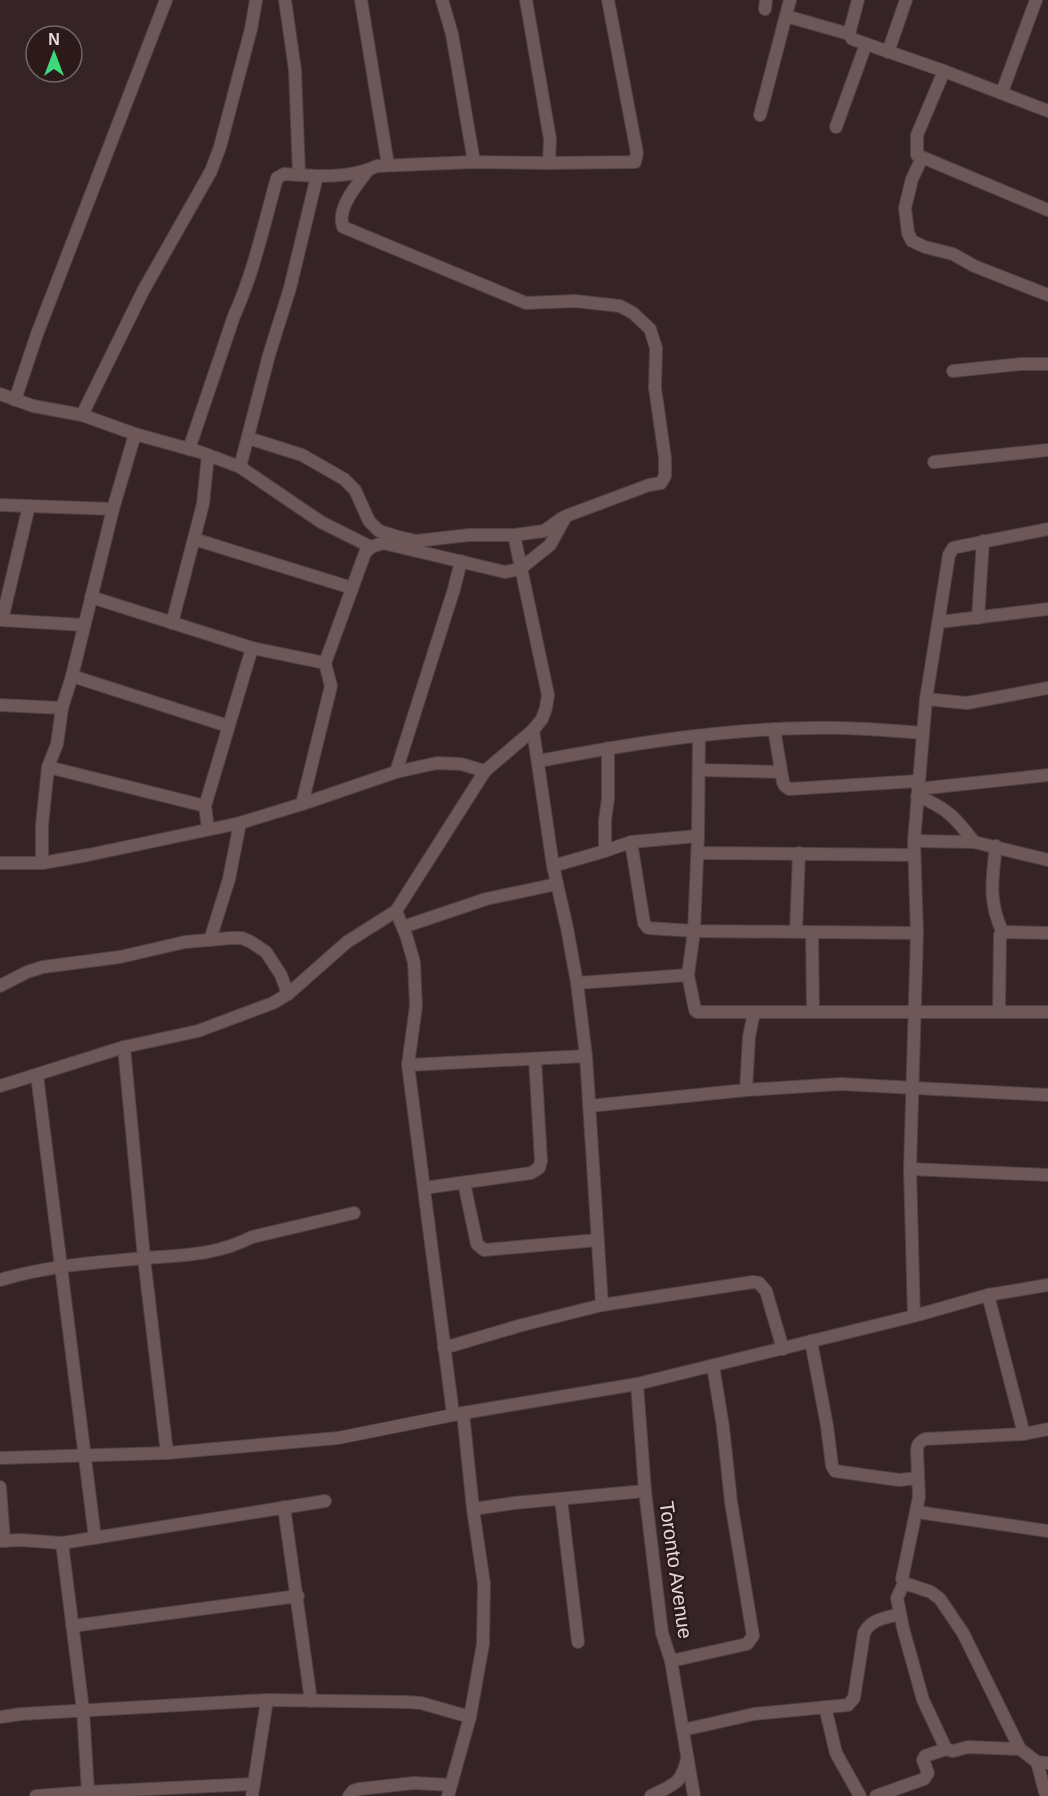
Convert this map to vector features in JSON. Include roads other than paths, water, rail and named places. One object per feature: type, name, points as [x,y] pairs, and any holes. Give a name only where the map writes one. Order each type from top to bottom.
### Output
[{"type":"street","points":[[15,400],[37,334],[166,0]]},
{"type":"street","points":[[82,415],[143,291],[211,171],[220,147],[251,29],[256,0]]},
{"type":"street","points":[[285,0],[295,70],[299,174]]},
{"type":"street","points":[[361,0],[388,165]]},
{"type":"street","points":[[442,0],[452,34],[474,162]]},
{"type":"street","points":[[526,0],[550,139],[549,164]]},
{"type":"street","points":[[189,449],[242,297],[277,178],[284,174],[340,176],[388,165],[474,162],[549,164],[635,162],[637,153],[608,0]]},
{"type":"street","points":[[760,115],[790,0]]},
{"type":"street","points":[[849,34],[858,0]]},
{"type":"street","points":[[888,52],[906,0]]},
{"type":"street","points":[[1002,92],[1036,0]]},
{"type":"street","points":[[786,16],[849,34],[852,39],[1002,92],[1048,111]]},
{"type":"street","points":[[836,127],[866,44]]},
{"type":"street","points":[[944,71],[917,135],[917,155],[1048,210]]},
{"type":"street","points":[[922,158],[912,178],[905,208],[908,233],[912,241],[953,254],[974,266],[1048,295]]},
{"type":"street","points":[[248,438],[302,456],[344,479],[355,490],[369,521],[379,531],[416,541],[469,535],[514,535],[544,531],[566,516],[649,485],[661,483],[665,476],[665,458],[654,388],[656,348],[650,329],[633,313],[620,306],[575,301],[526,303],[343,227],[341,214],[354,189],[368,170]]},
{"type":"street","points":[[240,467],[269,355],[290,288],[317,176]]},
{"type":"street","points":[[953,371],[1021,364],[1048,364]]},
{"type":"street","points":[[0,394],[15,400],[82,415],[240,467],[321,522],[371,547]]},
{"type":"street","points":[[42,863],[42,825],[48,767],[57,744],[62,708],[113,509],[135,434]]},
{"type":"street","points":[[934,462],[1048,450]]},
{"type":"street","points":[[172,624],[203,504],[208,455]]},
{"type":"street","points":[[0,505],[113,509]]},
{"type":"street","points":[[29,506],[1,620],[84,625]]},
{"type":"street","points":[[302,804],[331,686],[325,663],[365,553],[371,547],[383,543],[505,572],[520,569],[550,545],[566,516]]},
{"type":"street","points":[[914,1316],[910,1169],[917,933],[914,841],[926,699],[951,551],[957,546],[1048,529]]},
{"type":"street","points":[[0,1086],[124,1047],[198,1031],[273,1003],[288,994],[347,942],[396,911],[485,771],[533,730],[542,719],[546,708],[548,695],[514,535]]},
{"type":"street","points":[[194,540],[352,588]]},
{"type":"street","points":[[978,618],[983,542]]},
{"type":"street","points":[[396,772],[460,561]]},
{"type":"street","points":[[91,597],[252,648],[325,663]]},
{"type":"street","points":[[939,622],[1048,609]]},
{"type":"street","points":[[208,829],[205,806],[252,648]]},
{"type":"street","points":[[72,676],[228,726]]},
{"type":"street","points":[[926,699],[967,703],[1048,688]]},
{"type":"street","points":[[0,705],[62,708]]},
{"type":"street","points":[[538,761],[608,748],[774,729],[814,728],[922,733]]},
{"type":"street","points":[[774,729],[781,772],[785,786],[789,789],[918,789],[1048,775]]},
{"type":"street","points":[[533,730],[553,866],[577,983],[586,1056],[602,1305]]},
{"type":"street","points":[[699,736],[698,853],[694,931],[688,975],[695,1010],[1048,1012]]},
{"type":"street","points":[[605,851],[608,748]]},
{"type":"street","points":[[0,863],[42,863],[240,823],[396,772],[428,764],[447,762],[485,771]]},
{"type":"street","points":[[48,767],[205,806]]},
{"type":"street","points":[[700,770],[781,772]]},
{"type":"street","points":[[918,789],[958,821],[974,842]]},
{"type":"street","points":[[210,940],[229,879],[240,823]]},
{"type":"street","points":[[553,866],[631,842],[698,836]]},
{"type":"street","points":[[914,841],[974,842],[1048,860]]},
{"type":"street","points":[[631,842],[645,926],[653,929],[917,933]]},
{"type":"street","points":[[996,846],[991,891],[995,916],[1003,933]]},
{"type":"street","points":[[698,853],[914,855]]},
{"type":"street","points":[[796,931],[799,853]]},
{"type":"street","points":[[403,927],[473,903],[557,884]]},
{"type":"street","points":[[350,1796],[353,1791],[359,1789],[414,1783],[449,1790],[470,1717],[483,1644],[484,1584],[458,1414],[444,1348],[408,1065],[416,1006],[414,962],[396,911]]},
{"type":"street","points":[[812,932],[813,1012]]},
{"type":"street","points":[[1003,933],[1048,933]]},
{"type":"street","points":[[999,1011],[999,939],[1003,933]]},
{"type":"street","points":[[0,986],[27,972],[43,967],[120,957],[185,942],[242,938],[266,952],[277,968],[288,994]]},
{"type":"street","points":[[577,983],[688,975]]},
{"type":"street","points":[[746,1090],[749,1037],[754,1011]]},
{"type":"street","points":[[124,1047],[144,1258],[167,1453]]},
{"type":"street","points":[[408,1065],[586,1056]]},
{"type":"street","points":[[424,1188],[531,1173],[539,1168],[541,1161],[535,1059]]},
{"type":"street","points":[[37,1075],[95,1538]]},
{"type":"street","points":[[589,1106],[746,1090],[841,1084],[1048,1095]]},
{"type":"street","points":[[910,1169],[1048,1175]]},
{"type":"street","points":[[464,1183],[477,1244],[484,1250],[598,1240]]},
{"type":"street","points":[[0,1280],[62,1267],[207,1253],[252,1237],[354,1213]]},
{"type":"street","points":[[444,1348],[602,1305],[753,1282],[759,1283],[766,1291],[783,1349]]},
{"type":"street","points":[[0,1458],[167,1453],[338,1438],[458,1414],[637,1383],[783,1349],[988,1295],[1048,1285]]},
{"type":"street","points":[[988,1295],[1024,1434]]},
{"type":"street","points":[[811,1341],[832,1466],[835,1470],[898,1480],[918,1478]]},
{"type":"street","points":[[671,1661],[747,1644],[753,1636],[731,1502],[723,1427],[713,1366]]},
{"type":"street","name":"Toronto Avenue","points":[[637,1383],[645,1491],[662,1633],[671,1661],[694,1796]]},
{"type":"street","points":[[946,1749],[923,1700],[897,1598],[903,1583],[902,1576],[919,1497],[917,1445],[925,1439],[1024,1434],[1048,1429]]},
{"type":"street","points":[[0,1487],[2,1541],[62,1543],[325,1501]]},
{"type":"street","points":[[473,1509],[645,1491]]},
{"type":"street","points":[[561,1499],[578,1642]]},
{"type":"street","points":[[285,1507],[311,1701]]},
{"type":"street","points":[[916,1512],[1048,1531]]},
{"type":"street","points":[[62,1543],[96,1793]]},
{"type":"street","points":[[903,1583],[931,1592],[940,1599],[963,1633],[1020,1749]]},
{"type":"street","points":[[72,1626],[298,1596]]},
{"type":"street","points":[[683,1730],[754,1714],[852,1703],[864,1633],[872,1622],[900,1614]]},
{"type":"street","points":[[0,1717],[267,1700],[421,1703],[470,1717]]},
{"type":"street","points":[[36,1796],[253,1790],[267,1700]]},
{"type":"street","points":[[825,1707],[836,1753],[860,1796]]},
{"type":"street","points":[[876,1796],[924,1779],[927,1773],[923,1760],[925,1756],[946,1749],[953,1751],[968,1747],[1020,1749],[1042,1763],[1045,1792],[1048,1796]]},
{"type":"street","points":[[651,1796],[678,1781],[682,1776],[688,1753]]}]
